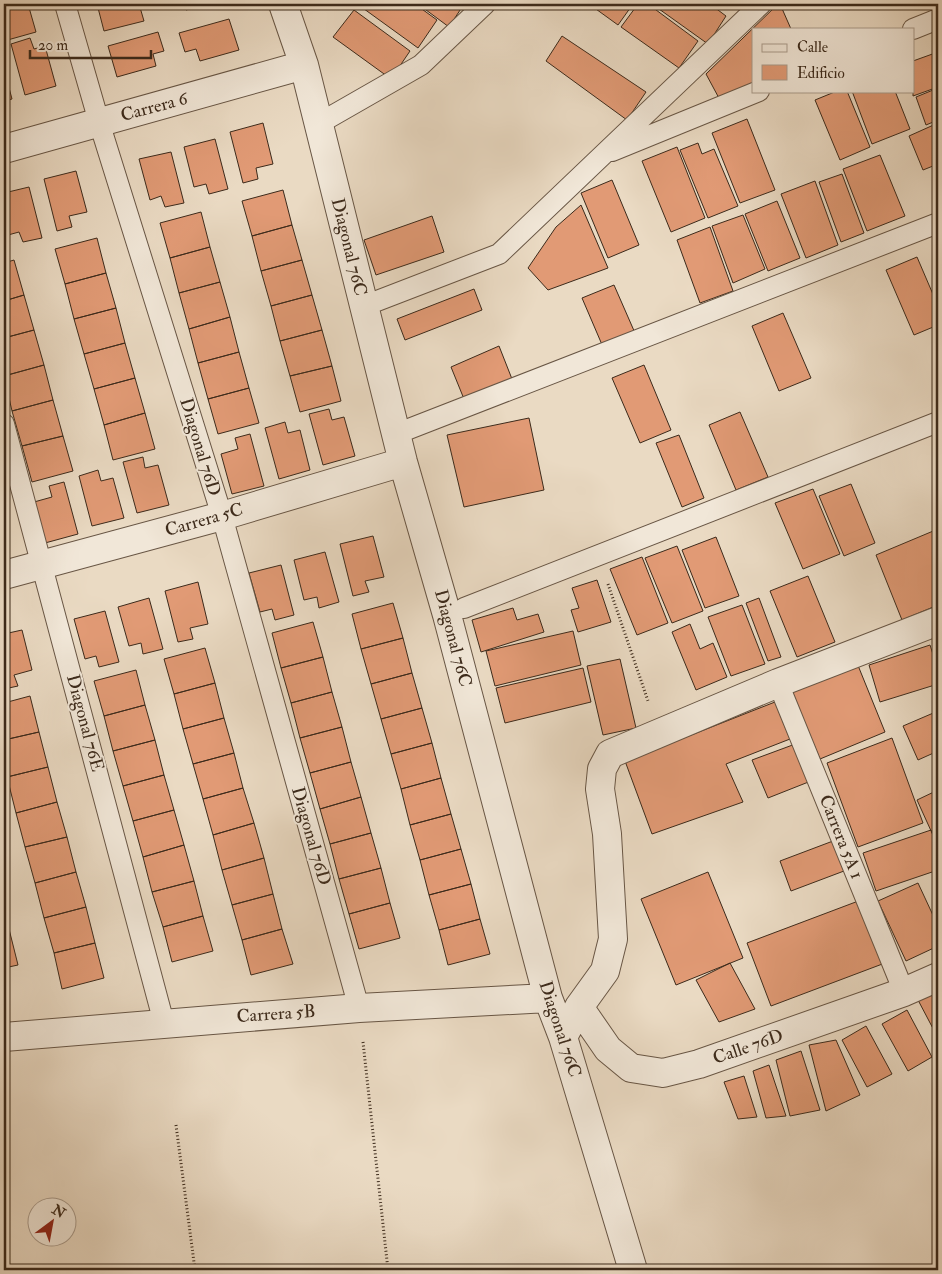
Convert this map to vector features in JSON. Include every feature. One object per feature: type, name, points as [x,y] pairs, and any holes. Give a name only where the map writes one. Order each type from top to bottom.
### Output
[{"type":"street","name":"Diagonal 76C","points":[[283,4],[304,65],[403,462],[450,624],[548,998],[563,1037],[633,1270]]},
{"type":"street","name":"Carrera 6","points":[[4,149],[304,65]]},
{"type":"street","name":"Carrera 5C","points":[[4,575],[222,516],[403,462]]},
{"type":"street","points":[[563,1037],[579,1007],[605,971],[613,939],[607,834],[600,789],[602,769],[610,754],[658,732],[778,683],[937,626]]},
{"type":"street","name":"Calle 76D","points":[[579,1007],[608,1049],[631,1068],[663,1073],[699,1064],[904,992],[938,977]]},
{"type":"street","name":"Carrera 5B","points":[[4,1037],[359,1008],[548,998]]},
{"type":"lane","name":"Diagonal 76D","points":[[65,4],[99,122],[222,516],[359,1008]]},
{"type":"lane","points":[[318,124],[421,65],[485,4]]},
{"type":"lane","points":[[364,306],[499,254],[761,4]]},
{"type":"lane","points":[[914,29],[938,18]]},
{"type":"lane","points":[[601,156],[757,92]]},
{"type":"lane","points":[[396,434],[938,223]]},
{"type":"lane","points":[[464,608],[938,422]]},
{"type":"lane","name":"Diagonal 76E","points":[[4,424],[43,564],[164,1023]]},
{"type":"lane","name":"Carrera 5A 1","points":[[778,683],[904,992]]},
{"type":"path","points":[[598,555],[658,732]]},
{"type":"path","points":[[359,1008],[388,1270]]},
{"type":"path","points":[[176,1125],[195,1270]]},
{"type":"path","points":[[4,1265],[5,1270]]},
{"type":"building","points":[[4,4],[28,4],[36,32],[4,41]]},
{"type":"building","points":[[97,4],[139,4],[144,21],[104,31]]},
{"type":"building","points":[[185,4],[208,4],[186,10]]},
{"type":"building","points":[[362,4],[415,4],[437,20],[418,48],[360,6]]},
{"type":"building","points":[[418,4],[464,4],[449,27]]},
{"type":"building","points":[[589,4],[633,4],[618,25]]},
{"type":"building","points":[[638,4],[648,4],[698,41],[679,68],[621,27]]},
{"type":"building","points":[[652,4],[710,4],[726,16],[708,44]]},
{"type":"building","points":[[780,4],[791,28],[753,28]]},
{"type":"building","points":[[354,10],[410,51],[391,79],[333,37]]},
{"type":"building","points":[[229,19],[239,50],[200,61],[196,49],[185,52],[179,33]]},
{"type":"building","points":[[752,29],[752,86],[720,100],[706,74]]},
{"type":"building","points":[[158,32],[164,51],[153,54],[156,66],[117,77],[108,46]]},
{"type":"building","points":[[562,36],[646,92],[627,120],[546,61]]},
{"type":"building","points":[[30,38],[34,49],[45,46],[56,86],[25,95],[11,44]]},
{"type":"building","points":[[938,52],[938,87],[913,96],[914,61]]},
{"type":"building","points":[[4,69],[12,99],[4,101]]},
{"type":"building","points":[[938,88],[938,120],[926,125],[916,97]]},
{"type":"building","points":[[835,92],[847,92],[870,147],[840,160],[815,100]]},
{"type":"building","points":[[852,92],[895,92],[910,129],[872,144]]},
{"type":"building","points":[[747,119],[775,190],[740,203],[712,133]]},
{"type":"building","points":[[263,123],[273,164],[256,168],[258,179],[243,183],[230,132]]},
{"type":"building","points":[[938,123],[938,180],[933,166],[923,170],[909,136]]},
{"type":"building","points":[[215,139],[228,189],[209,194],[206,184],[194,187],[184,147]]},
{"type":"building","points":[[698,143],[702,154],[714,149],[738,206],[708,218],[680,150]]},
{"type":"building","points":[[677,147],[705,218],[671,232],[642,161]]},
{"type":"building","points":[[171,152],[184,203],[165,207],[161,196],[150,200],[139,159]]},
{"type":"building","points":[[880,155],[905,216],[867,231],[843,169]]},
{"type":"building","points":[[76,171],[87,212],[69,216],[72,227],[57,231],[44,179]]},
{"type":"building","points":[[842,174],[864,233],[841,242],[819,182]]},
{"type":"building","points":[[612,180],[639,245],[608,258],[581,193]]},
{"type":"building","points":[[815,181],[838,245],[806,258],[781,194]]},
{"type":"building","points":[[29,187],[42,238],[23,242],[19,232],[8,235],[4,219],[4,193]]},
{"type":"building","points":[[283,190],[292,225],[252,236],[242,201]]},
{"type":"building","points":[[777,201],[800,258],[768,271],[745,214]]},
{"type":"building","points":[[581,205],[608,268],[548,290],[528,268],[556,227]]},
{"type":"building","points":[[201,212],[210,247],[170,258],[160,223]]},
{"type":"building","points":[[743,215],[765,269],[733,283],[712,226]]},
{"type":"building","points":[[432,216],[444,252],[376,275],[364,240]]},
{"type":"building","points":[[292,225],[302,260],[261,271],[252,236]]},
{"type":"building","points":[[710,227],[733,291],[700,303],[677,240]]},
{"type":"building","points":[[97,238],[106,273],[65,284],[55,249]]},
{"type":"building","points":[[210,247],[220,282],[179,293],[170,258]]},
{"type":"building","points":[[917,257],[938,306],[938,325],[914,335],[886,270]]},
{"type":"building","points":[[14,260],[24,295],[4,301],[4,263]]},
{"type":"building","points":[[302,260],[312,295],[271,306],[261,271]]},
{"type":"building","points":[[106,273],[116,308],[74,319],[65,284]]},
{"type":"building","points":[[220,282],[230,317],[189,329],[179,293]]},
{"type":"building","points":[[614,285],[635,333],[603,347],[582,298]]},
{"type":"building","points":[[474,289],[482,310],[405,340],[397,319]]},
{"type":"building","points":[[24,295],[34,330],[4,338],[4,301]]},
{"type":"building","points":[[312,295],[322,330],[280,341],[271,306]]},
{"type":"building","points":[[116,308],[125,343],[84,354],[74,319]]},
{"type":"building","points":[[783,313],[811,378],[779,391],[752,326]]},
{"type":"building","points":[[230,317],[239,352],[198,363],[189,329]]},
{"type":"building","points":[[34,330],[44,365],[4,376],[4,338]]},
{"type":"building","points":[[322,330],[332,366],[290,376],[280,341]]},
{"type":"building","points":[[125,343],[135,378],[94,389],[84,354]]},
{"type":"building","points":[[499,346],[512,379],[464,399],[451,367]]},
{"type":"building","points":[[239,352],[249,388],[208,399],[198,363]]},
{"type":"building","points":[[44,365],[53,400],[12,411],[4,376]]},
{"type":"building","points":[[644,365],[671,430],[640,443],[612,378]]},
{"type":"building","points":[[332,366],[341,401],[300,412],[290,376]]},
{"type":"building","points":[[135,378],[145,413],[104,425],[94,389]]},
{"type":"building","points":[[249,388],[259,423],[218,434],[208,399]]},
{"type":"building","points":[[53,400],[63,436],[22,446],[12,411]]},
{"type":"building","points":[[329,409],[332,420],[344,417],[355,456],[323,465],[309,414]]},
{"type":"building","points":[[740,412],[768,477],[736,490],[709,425]]},
{"type":"building","points":[[145,413],[155,449],[113,460],[104,425]]},
{"type":"building","points":[[529,418],[544,490],[464,507],[447,435]]},
{"type":"building","points":[[285,422],[288,433],[300,430],[310,470],[279,479],[265,428]]},
{"type":"building","points":[[250,434],[264,486],[232,494],[221,454],[238,449],[235,438]]},
{"type":"building","points":[[679,435],[704,498],[682,507],[656,443]]},
{"type":"building","points":[[63,436],[73,471],[32,482],[22,446]]},
{"type":"building","points":[[143,457],[145,468],[158,465],[169,505],[137,513],[123,462]]},
{"type":"building","points":[[98,470],[101,481],[113,478],[124,518],[92,526],[79,476]]},
{"type":"building","points":[[64,482],[78,534],[45,543],[34,502],[52,497],[49,486]]},
{"type":"building","points":[[851,484],[875,543],[844,556],[819,496]]},
{"type":"building","points":[[813,489],[840,554],[803,569],[775,503]]},
{"type":"building","points":[[938,529],[938,605],[902,620],[876,555]]},
{"type":"building","points":[[373,536],[384,577],[365,581],[369,592],[353,596],[340,544]]},
{"type":"building","points":[[716,537],[739,596],[705,608],[682,550]]},
{"type":"building","points":[[677,546],[703,611],[672,623],[645,558]]},
{"type":"building","points":[[325,552],[339,602],[319,608],[317,597],[304,600],[294,560]]},
{"type":"building","points":[[642,557],[668,623],[637,635],[610,569]]},
{"type":"building","points":[[281,565],[294,615],[275,620],[272,609],[260,612],[249,573]]},
{"type":"building","points":[[808,576],[835,642],[797,657],[770,591]]},
{"type":"building","points":[[597,580],[611,622],[578,632],[571,610],[579,608],[572,588]]},
{"type":"building","points":[[198,582],[208,624],[190,628],[193,639],[178,642],[165,591]]},
{"type":"building","points":[[149,598],[163,649],[143,654],[141,643],[129,646],[118,607]]},
{"type":"building","points":[[759,598],[781,657],[768,661],[746,603]]},
{"type":"building","points":[[393,603],[403,638],[361,649],[352,614]]},
{"type":"building","points":[[742,605],[765,664],[731,676],[708,617]]},
{"type":"building","points":[[513,608],[517,620],[538,614],[544,632],[481,652],[472,620]]},
{"type":"building","points":[[105,611],[119,662],[99,667],[96,656],[85,659],[74,619]]},
{"type":"building","points":[[313,622],[323,657],[281,668],[272,633]]},
{"type":"building","points":[[690,624],[700,649],[713,643],[727,677],[696,690],[672,632]]},
{"type":"building","points":[[22,630],[32,670],[14,675],[18,686],[4,689],[4,634]]},
{"type":"building","points":[[573,631],[581,665],[495,686],[486,651]]},
{"type":"building","points":[[403,638],[412,673],[371,684],[361,649]]},
{"type":"building","points":[[930,645],[938,670],[938,684],[880,702],[869,665]]},
{"type":"building","points":[[205,648],[215,683],[174,694],[164,659]]},
{"type":"building","points":[[323,657],[332,692],[291,703],[281,668]]},
{"type":"building","points":[[620,659],[636,728],[603,735],[587,666]]},
{"type":"building","points":[[857,663],[885,732],[820,759],[791,691]]},
{"type":"building","points":[[583,668],[591,702],[505,723],[496,688]]},
{"type":"building","points":[[136,670],[145,705],[104,716],[94,681]]},
{"type":"building","points":[[412,673],[422,708],[381,719],[371,684]]},
{"type":"building","points":[[215,683],[224,718],[183,729],[174,694]]},
{"type":"building","points":[[332,692],[342,727],[300,738],[291,703]]},
{"type":"building","points":[[30,696],[39,732],[4,740],[4,703]]},
{"type":"building","points":[[775,702],[790,739],[726,764],[743,802],[652,834],[625,761]]},
{"type":"building","points":[[145,705],[155,740],[113,751],[104,716]]},
{"type":"building","points":[[422,708],[432,743],[391,754],[381,719]]},
{"type":"building","points":[[938,711],[938,751],[918,760],[903,726]]},
{"type":"building","points":[[224,718],[234,753],[193,764],[183,729]]},
{"type":"building","points":[[342,727],[351,762],[310,773],[300,738]]},
{"type":"building","points":[[39,732],[48,767],[7,777],[4,764],[4,740]]},
{"type":"building","points":[[892,738],[923,823],[858,847],[827,763]]},
{"type":"building","points":[[155,740],[164,775],[123,786],[113,751]]},
{"type":"building","points":[[432,743],[441,778],[401,789],[391,754]]},
{"type":"building","points":[[798,743],[811,781],[768,798],[752,760]]},
{"type":"building","points":[[234,753],[243,788],[203,799],[193,764]]},
{"type":"building","points":[[351,762],[361,797],[320,809],[310,773]]},
{"type":"building","points":[[48,767],[57,802],[16,813],[7,777]]},
{"type":"building","points":[[164,775],[174,810],[133,821],[123,786]]},
{"type":"building","points":[[441,778],[451,814],[410,825],[401,789]]},
{"type":"building","points":[[243,788],[254,823],[213,835],[203,799]]},
{"type":"building","points":[[938,790],[938,830],[932,833],[917,800]]},
{"type":"building","points":[[361,797],[371,833],[330,844],[320,809]]},
{"type":"building","points":[[57,802],[67,837],[25,847],[16,813]]},
{"type":"building","points":[[174,810],[184,845],[143,857],[133,821]]},
{"type":"building","points":[[451,814],[461,849],[420,860],[410,825]]},
{"type":"building","points":[[254,823],[264,858],[222,870],[213,835]]},
{"type":"building","points":[[931,830],[938,851],[938,870],[876,891],[863,853]]},
{"type":"building","points":[[371,833],[381,868],[339,879],[330,844]]},
{"type":"building","points":[[67,837],[76,872],[35,883],[25,847]]},
{"type":"building","points":[[833,841],[844,871],[791,891],[780,861]]},
{"type":"building","points":[[184,845],[194,881],[152,892],[143,857]]},
{"type":"building","points":[[461,849],[471,884],[429,895],[420,860]]},
{"type":"building","points":[[264,858],[273,894],[232,905],[222,870]]},
{"type":"building","points":[[381,868],[390,903],[349,914],[339,879]]},
{"type":"building","points":[[76,872],[86,907],[44,918],[35,883]]},
{"type":"building","points":[[708,872],[743,958],[676,985],[641,899]]},
{"type":"building","points":[[194,881],[203,916],[163,927],[152,892]]},
{"type":"building","points":[[918,883],[938,926],[938,946],[906,961],[878,901]]},
{"type":"building","points":[[471,884],[480,919],[439,930],[429,895]]},
{"type":"building","points":[[273,894],[282,929],[242,940],[232,905]]},
{"type":"building","points":[[861,900],[885,963],[771,1006],[747,943]]},
{"type":"building","points":[[390,903],[400,938],[359,949],[349,914]]},
{"type":"building","points":[[86,907],[95,943],[54,953],[44,918]]},
{"type":"building","points":[[4,909],[9,929],[4,931]]},
{"type":"building","points":[[203,916],[213,951],[172,962],[163,927]]},
{"type":"building","points":[[480,919],[490,954],[448,965],[439,930]]},
{"type":"building","points":[[9,929],[18,965],[4,968],[4,931]]},
{"type":"building","points":[[282,929],[293,964],[251,975],[242,940]]},
{"type":"building","points":[[95,943],[104,978],[62,989],[54,953]]},
{"type":"building","points":[[730,963],[755,1009],[719,1022],[696,980]]},
{"type":"building","points":[[938,990],[938,1038],[918,1000]]},
{"type":"building","points":[[907,1010],[932,1057],[908,1071],[882,1024]]},
{"type":"building","points":[[866,1026],[892,1074],[867,1087],[842,1040]]},
{"type":"building","points":[[836,1040],[860,1095],[826,1111],[809,1045]]},
{"type":"building","points":[[801,1051],[820,1110],[790,1116],[776,1060]]},
{"type":"building","points":[[769,1065],[786,1116],[766,1118],[753,1071]]},
{"type":"building","points":[[744,1076],[757,1117],[738,1119],[724,1082]]}]
